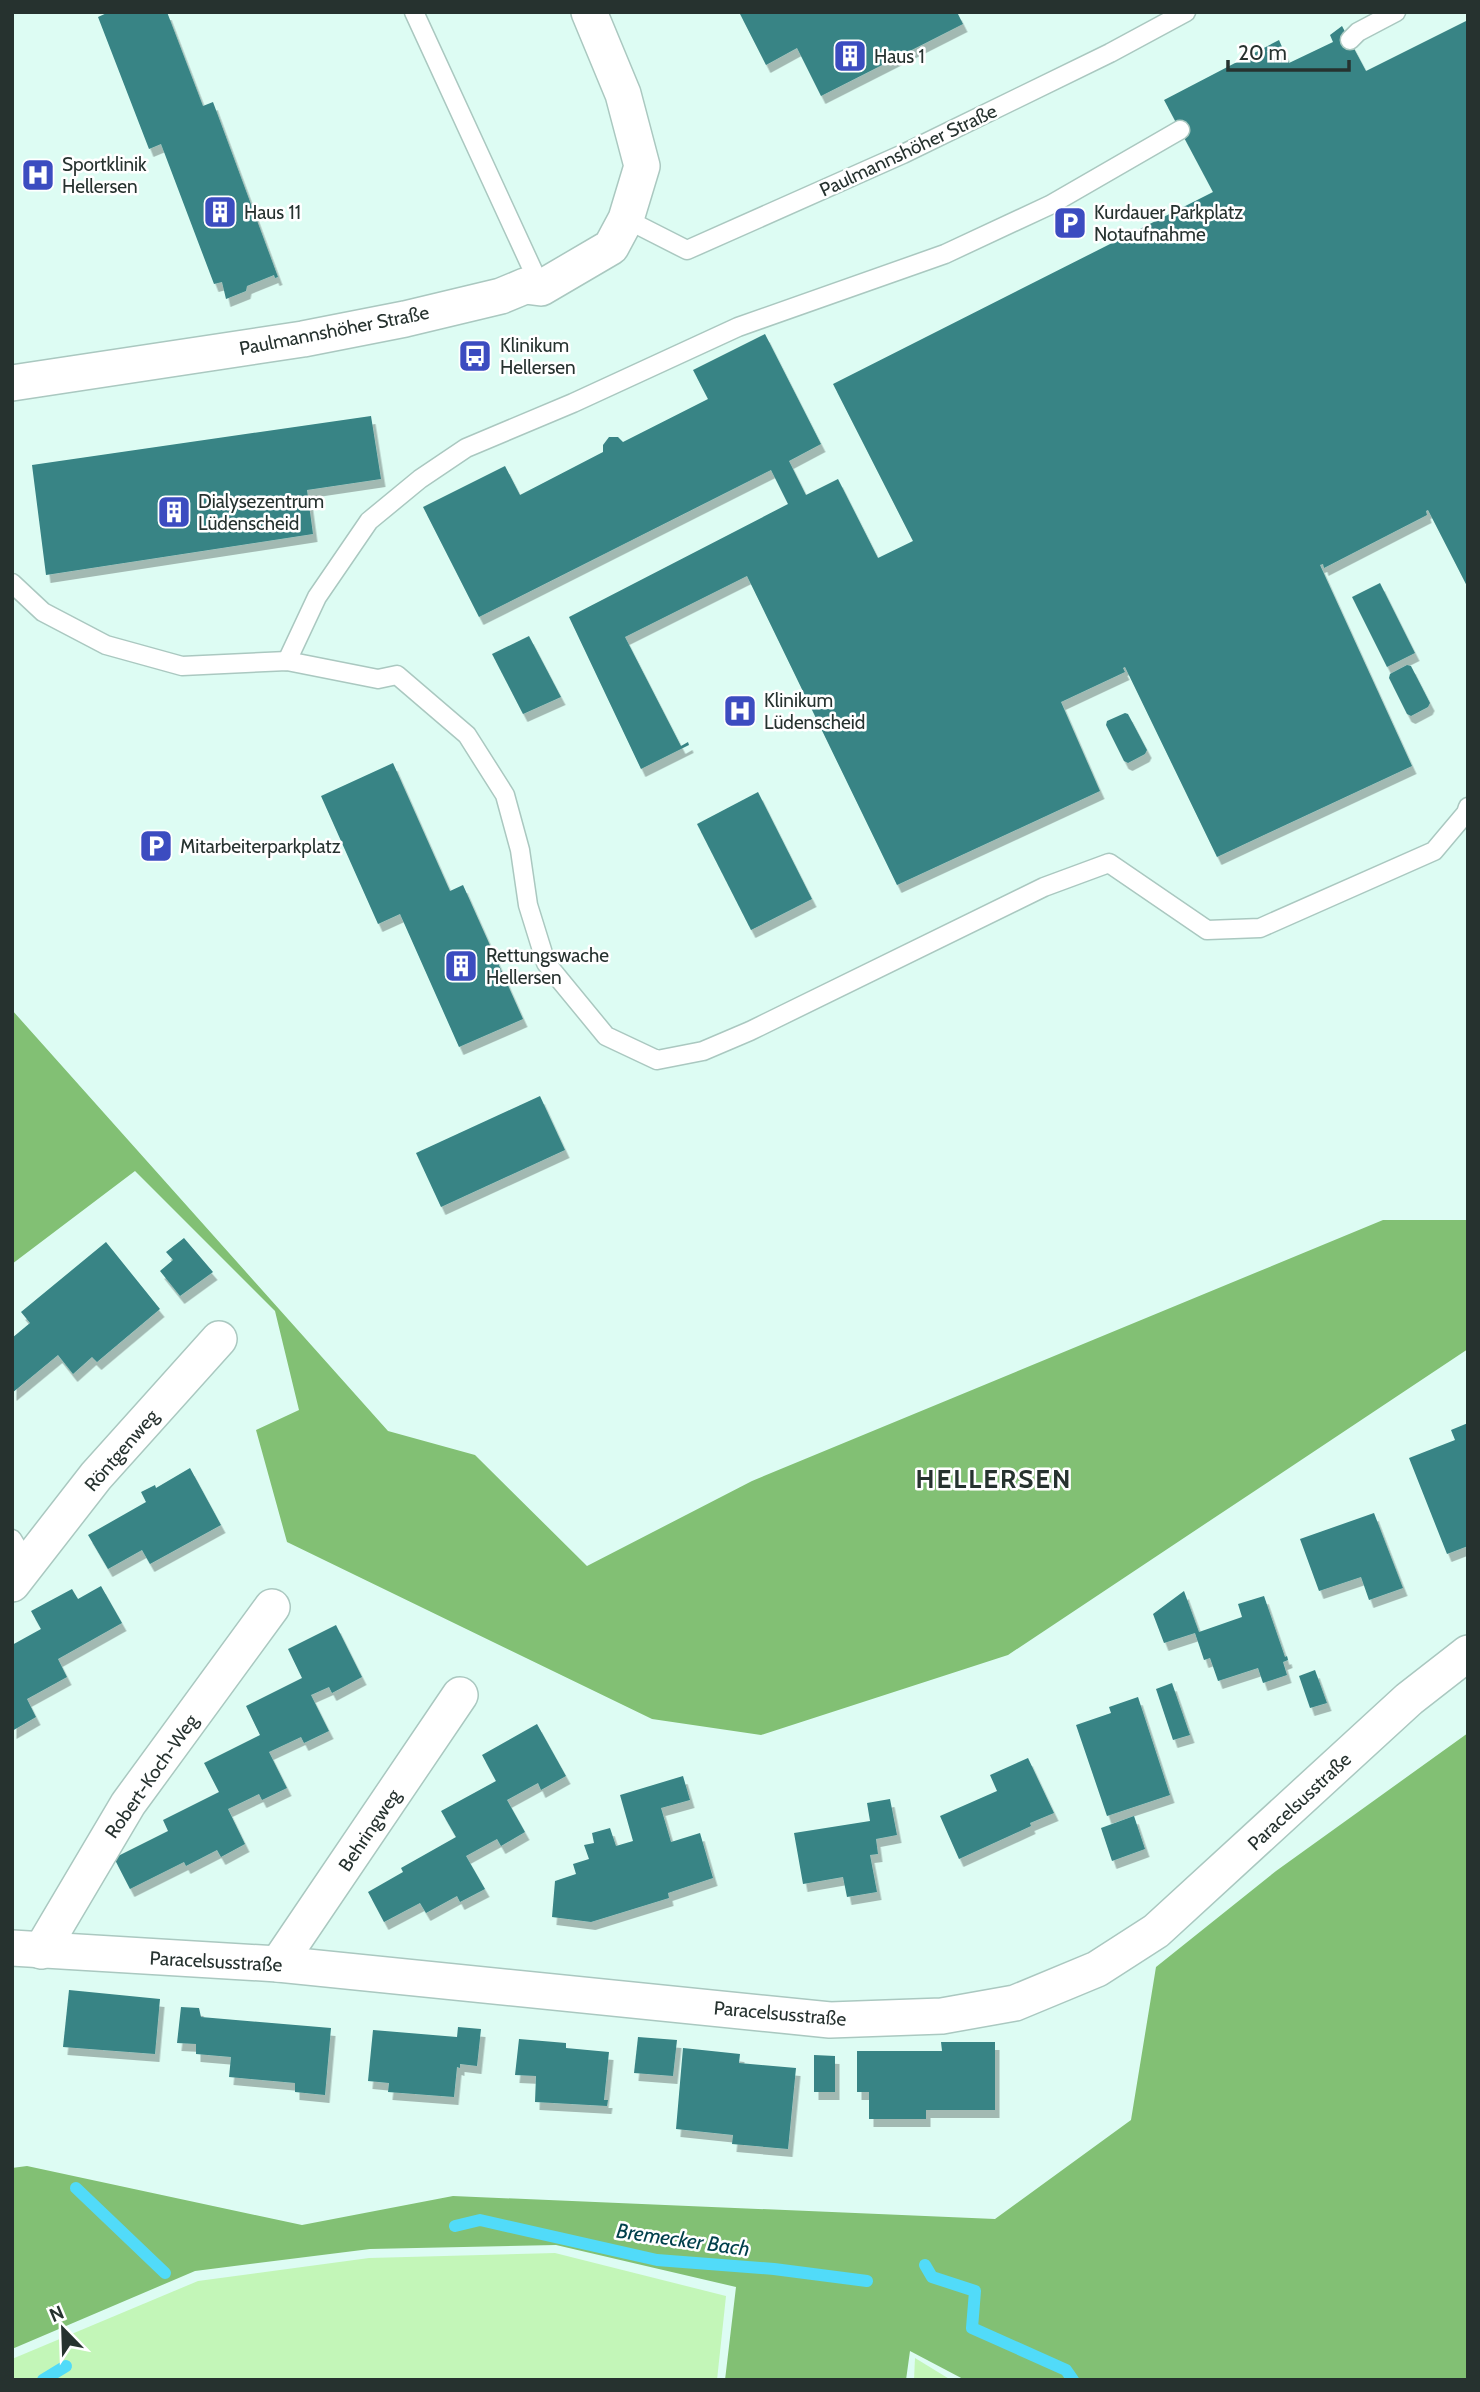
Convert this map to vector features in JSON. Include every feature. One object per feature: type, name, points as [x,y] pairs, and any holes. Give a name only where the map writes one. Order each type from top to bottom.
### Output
[{"type":"street","name":"Paulmannshöher Straße","points":[[12,383],[303,339],[405,319],[501,296],[525,286],[541,288],[611,247],[626,219],[642,166],[623,94],[589,12]]},
{"type":"street","name":"Röntgenweg","points":[[17,1563],[219,1339]]},
{"type":"street","name":"Robert-Koch-Weg","points":[[27,1950],[128,1804],[272,1607]]},
{"type":"street","name":"Paracelsusstraße","points":[[27,1950],[278,1964],[830,2020],[942,2016],[1015,2003],[1097,1969],[1156,1931],[1409,1699],[1468,1653]]},
{"type":"street","name":"Behringweg","points":[[278,1964],[460,1695]]},
{"type":"lane","points":[[414,12],[541,288]]},
{"type":"lane","name":"Paulmannshöher Straße","points":[[626,219],[687,250],[903,154],[1110,53],[1186,12]]},
{"type":"lane","points":[[1350,40],[1358,32],[1396,12]]},
{"type":"lane","points":[[287,661],[317,597],[369,521],[420,479],[466,448],[573,403],[738,327],[946,254],[1050,205],[1180,130]]},
{"type":"lane","points":[[12,583],[43,612],[106,645],[182,666],[287,661],[378,680],[397,675],[467,734],[505,795],[520,850],[528,905],[546,964],[606,1036],[657,1060],[703,1051],[750,1031],[1044,887],[1110,863],[1207,930],[1260,928],[1434,851],[1468,807]]},
{"type":"green space","points":[[12,1010],[388,1431],[475,1455],[587,1566],[752,1481],[1383,1220],[1468,1220],[1468,1349],[1008,1655],[761,1735],[652,1719],[287,1542],[256,1430],[299,1410],[275,1311],[135,1171],[12,1264]]},
{"type":"green space","points":[[1468,1733],[1468,2380],[965,2380],[910,2351],[906,2380],[725,2380],[736,2287],[556,2245],[370,2249],[195,2271],[12,2349],[12,2168],[27,2166],[302,2225],[453,2196],[995,2219],[1131,2120],[1156,1967],[1276,1871]]},
{"type":"green space","points":[[555,2253],[726,2296],[717,2380],[12,2380],[12,2359],[198,2281],[369,2258]]},
{"type":"green space","points":[[915,2358],[951,2380],[914,2380]]},
{"type":"building","name":"Haus 11","points":[[109,12],[167,12],[203,106],[213,102],[278,277],[275,278],[274,275],[247,286],[246,291],[226,299],[222,282],[214,284],[161,144],[149,149],[98,17]]},
{"type":"building","name":"Haus 1","points":[[739,12],[957,12],[963,24],[821,96],[797,48],[766,65]]},
{"type":"building","name":"Klinikum Lüdenscheid","points":[[1468,20],[1468,588],[1428,510],[1427,515],[1324,568],[1323,564],[1320,565],[1412,766],[1217,857],[1125,667],[1125,672],[1061,702],[1100,791],[897,885],[747,576],[625,637],[681,746],[688,742],[689,745],[641,769],[569,617],[788,504],[771,470],[479,617],[423,507],[505,466],[520,495],[603,452],[603,445],[609,437],[618,437],[623,442],[708,399],[693,370],[765,334],[821,444],[789,461],[806,495],[838,479],[878,558],[913,541],[833,384],[1213,192],[1164,100],[1279,40],[1289,63],[1333,42],[1330,35],[1342,26],[1366,71]]},
{"type":"building","name":"Dialysezentrum Lüdenscheid","points":[[371,416],[381,479],[307,490],[313,534],[46,575],[32,465]]},
{"type":"building","points":[[1380,583],[1415,653],[1387,667],[1352,597]]},
{"type":"building","points":[[529,636],[561,697],[523,714],[492,654]]},
{"type":"building","points":[[1407,665],[1411,666],[1430,703],[1428,707],[1411,716],[1407,714],[1389,678],[1390,674]]},
{"type":"building","points":[[1125,713],[1147,750],[1145,754],[1128,763],[1124,761],[1106,725],[1107,721]]},
{"type":"building","points":[[393,763],[450,891],[463,885],[523,1019],[459,1047],[400,914],[378,924],[321,796]]},
{"type":"building","points":[[758,792],[812,899],[751,930],[697,824]]},
{"type":"building","points":[[540,1096],[565,1150],[441,1207],[416,1153]]},
{"type":"building","points":[[184,1238],[213,1272],[180,1296],[160,1271],[173,1260],[166,1252]]},
{"type":"building","points":[[106,1242],[160,1309],[97,1362],[92,1357],[73,1374],[58,1355],[12,1393],[12,1338],[30,1323],[21,1312]]},
{"type":"building","points":[[1468,1423],[1468,1546],[1447,1554],[1409,1458],[1455,1440],[1451,1430]]},
{"type":"building","points":[[190,1468],[221,1525],[150,1564],[142,1550],[108,1569],[88,1535],[146,1502],[141,1492],[155,1485],[156,1488]]},
{"type":"building","points":[[1374,1513],[1403,1588],[1369,1600],[1361,1577],[1319,1591],[1300,1539]]},
{"type":"building","points":[[101,1586],[122,1623],[58,1659],[67,1677],[27,1699],[36,1717],[12,1731],[12,1645],[41,1629],[31,1611],[72,1589],[78,1599]]},
{"type":"building","points":[[1184,1591],[1199,1632],[1242,1617],[1238,1604],[1264,1596],[1285,1657],[1287,1656],[1288,1660],[1283,1662],[1287,1675],[1263,1683],[1258,1668],[1218,1681],[1210,1658],[1204,1660],[1195,1633],[1164,1643],[1153,1614]]},
{"type":"building","points":[[336,1625],[362,1677],[332,1693],[329,1687],[311,1695],[329,1731],[304,1743],[301,1737],[269,1752],[287,1788],[262,1800],[259,1794],[228,1809],[245,1844],[221,1857],[217,1850],[186,1866],[184,1862],[130,1889],[114,1858],[168,1831],[163,1820],[219,1792],[204,1763],[260,1735],[246,1706],[302,1678],[288,1649]]},
{"type":"building","points":[[1315,1670],[1327,1703],[1310,1708],[1299,1676]]},
{"type":"building","points":[[1172,1683],[1190,1735],[1173,1740],[1156,1689]]},
{"type":"building","points":[[1138,1697],[1170,1795],[1107,1816],[1076,1725],[1111,1713],[1109,1707]]},
{"type":"building","points":[[537,1724],[566,1776],[541,1790],[538,1783],[507,1800],[525,1832],[501,1846],[497,1839],[466,1856],[485,1889],[460,1902],[457,1896],[426,1913],[420,1903],[384,1922],[368,1892],[403,1872],[401,1868],[456,1837],[441,1811],[496,1781],[482,1755]]},
{"type":"building","points":[[1028,1758],[1054,1813],[959,1859],[940,1816],[997,1791],[990,1775]]},
{"type":"building","points":[[683,1776],[690,1800],[661,1808],[671,1842],[700,1833],[713,1878],[668,1893],[669,1898],[591,1922],[552,1917],[555,1881],[576,1874],[573,1864],[589,1859],[584,1845],[594,1843],[592,1833],[610,1828],[616,1846],[633,1841],[620,1795]]},
{"type":"building","points":[[890,1799],[897,1835],[876,1839],[878,1854],[870,1855],[877,1892],[847,1897],[843,1877],[803,1884],[794,1833],[870,1821],[867,1803]]},
{"type":"building","points":[[1134,1816],[1145,1849],[1112,1861],[1101,1828]]},
{"type":"building","points":[[69,1990],[160,1999],[155,2054],[63,2047]]},
{"type":"building","points":[[181,2007],[199,2008],[201,2017],[331,2028],[325,2095],[295,2092],[295,2083],[229,2077],[231,2057],[196,2054],[196,2044],[177,2043]]},
{"type":"building","points":[[458,2027],[481,2029],[477,2066],[460,2064],[460,2068],[457,2067],[454,2097],[388,2092],[389,2083],[368,2081],[373,2030],[457,2037]]},
{"type":"building","points":[[638,2037],[677,2040],[673,2076],[634,2073]]},
{"type":"building","points":[[519,2039],[566,2043],[566,2048],[609,2052],[604,2100],[608,2100],[607,2106],[535,2102],[536,2076],[515,2075]]},
{"type":"building","points":[[941,2042],[995,2042],[995,2110],[926,2110],[926,2119],[869,2119],[869,2092],[857,2092],[857,2051],[942,2051]]},
{"type":"building","points":[[683,2048],[740,2054],[739,2063],[796,2068],[788,2149],[732,2144],[733,2135],[676,2129]]},
{"type":"building","points":[[814,2055],[835,2056],[835,2092],[814,2092]]},
{"type":"waterway","name":"Bremecker Bach","points":[[76,2188],[165,2273]]},
{"type":"waterway","name":"Bremecker Bach","points":[[455,2226],[480,2220],[657,2260],[774,2269],[867,2281]]},
{"type":"waterway","name":"Bremecker Bach","points":[[925,2265],[932,2277],[975,2291],[972,2328],[1066,2370],[1073,2380]]},
{"type":"waterway","points":[[43,2380],[66,2366]]},
{"type":"place","name":"Haus 1","points":[[850,56]]},
{"type":"place","name":"Sportklinik Hellersen","points":[[38,175]]},
{"type":"place","name":"Haus 11","points":[[220,212]]},
{"type":"place","name":"Kurdauer Parkplatz Notaufnahme","points":[[1070,223]]},
{"type":"place","name":"Klinikum Hellersen","points":[[475,356]]},
{"type":"place","name":"Dialysezentrum Lüdenscheid","points":[[174,512]]},
{"type":"place","name":"Klinikum Lüdenscheid","points":[[740,711]]},
{"type":"place","name":"Mitarbeiterparkplatz","points":[[156,846]]},
{"type":"place","name":"Rettungswache Hellersen","points":[[461,966]]},
{"type":"district","name":"HELLERSEN","points":[[994,1479]]}]
